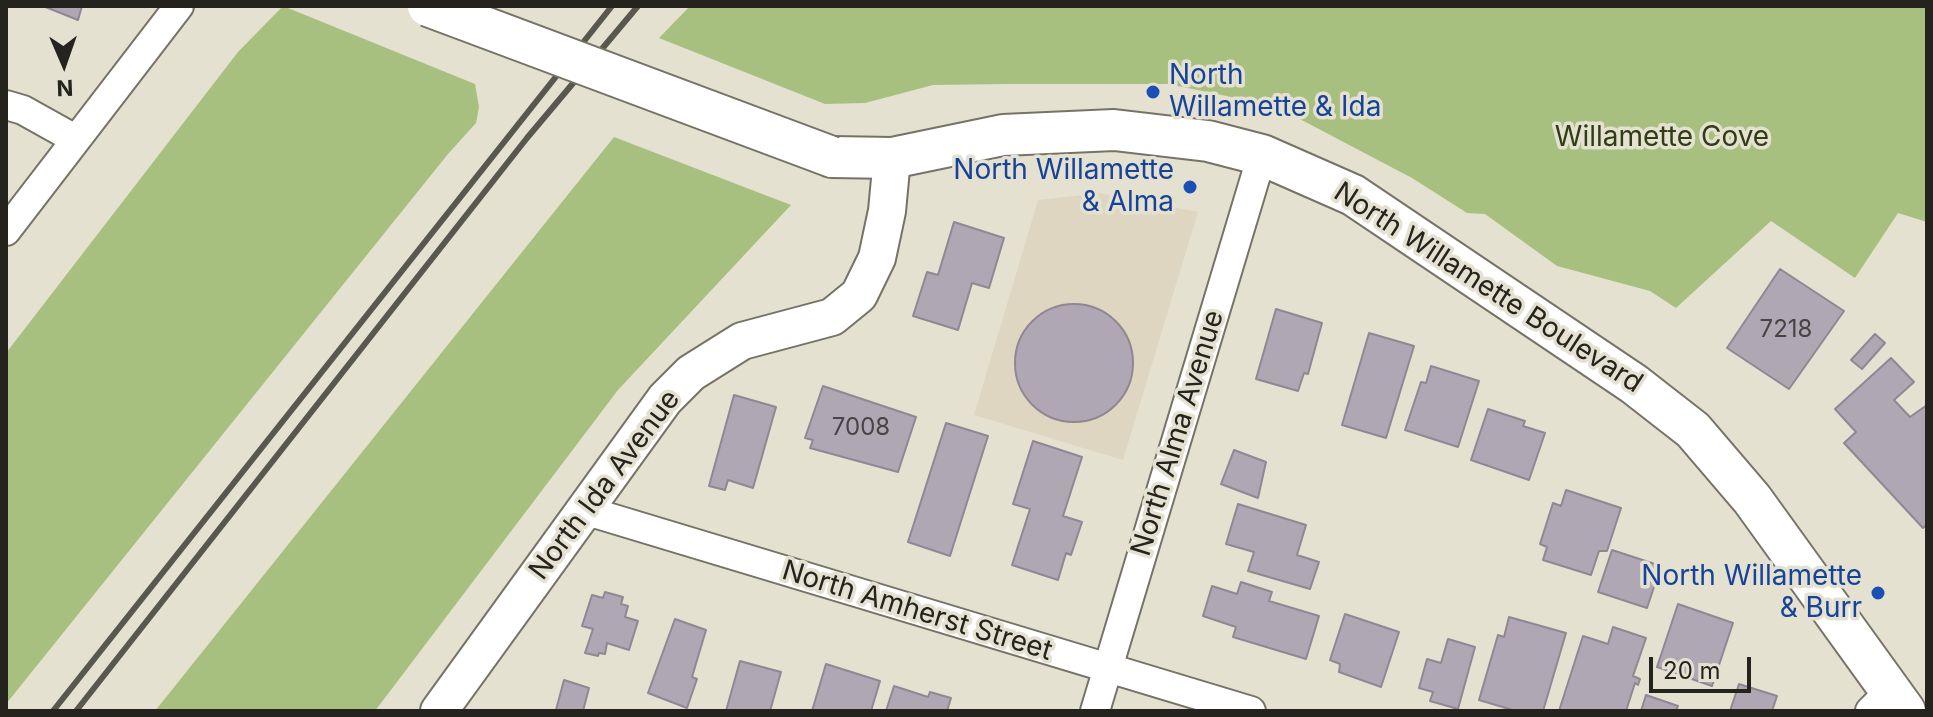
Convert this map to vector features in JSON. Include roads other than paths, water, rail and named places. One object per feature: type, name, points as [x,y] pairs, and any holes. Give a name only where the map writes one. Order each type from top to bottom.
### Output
[{"type":"main road","name":"North Willamette Boulevard","points":[[428,6],[832,157],[892,158],[1003,135],[1085,129],[1154,133],[1262,155],[1327,182],[1385,214],[1665,405],[1693,430],[1752,499],[1888,704]]},
{"type":"street","points":[[6,231],[179,6]]},
{"type":"street","points":[[6,105],[23,110],[75,139]]},
{"type":"street","name":"North Alma Avenue","points":[[1095,711],[1262,155]]},
{"type":"street","name":"North Ida Avenue","points":[[439,711],[665,399],[691,373],[742,341],[832,317],[859,295],[877,258],[887,211],[892,158]]},
{"type":"street","name":"North Amherst Street","points":[[584,510],[1251,711]]},
{"type":"railway","points":[[53,711],[612,6]]},
{"type":"railway","points":[[76,711],[527,138],[638,6]]},
{"type":"place","name":"North Willamette & Ida","points":[[1153,92]]},
{"type":"place","name":"North Willamette & Alma","points":[[1190,187]]},
{"type":"place","name":"North Willamette & Burr","points":[[1878,593]]},
{"type":"park label","name":"Willamette Cove","points":[[1662,138]]}]
